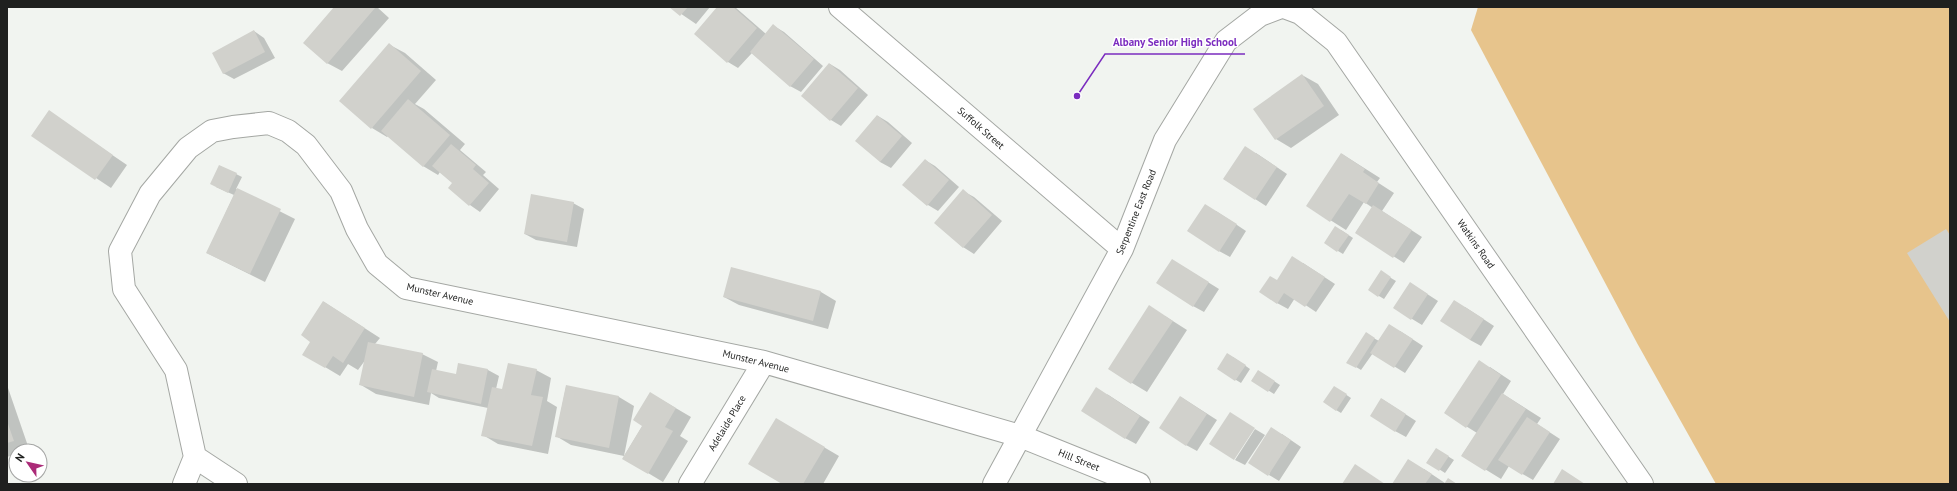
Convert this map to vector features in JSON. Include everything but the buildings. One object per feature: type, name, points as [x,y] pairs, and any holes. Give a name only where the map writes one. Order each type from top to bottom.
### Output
[{"type":"street","name":"Suffolk Street","points":[[840,7],[1122,249]]},
{"type":"street","name":"Serpentine East Road","points":[[994,484],[1122,249],[1165,140],[1226,42],[1260,15],[1288,9]]},
{"type":"street","name":"Watkins Road","points":[[1288,9],[1336,42],[1642,484]]},
{"type":"street","name":"Munster Avenue","points":[[195,458],[176,370],[124,289],[120,251],[150,194],[188,148],[212,131],[233,126],[269,123],[288,131],[306,145],[341,191],[357,229],[377,264],[406,288],[764,362],[1020,436]]},
{"type":"street","name":"Adelaide Place","points":[[690,484],[764,362]]},
{"type":"street","name":"Hill Street","points":[[1020,436],[1139,484]]},
{"type":"street","points":[[184,484],[195,458],[236,484]]},
{"type":"shaded area","points":[[1478,7],[1950,7],[1950,484],[1716,484],[1637,343],[1471,30]]},
{"type":"place","name":"Albany Senior High School","points":[[1077,96]]}]
